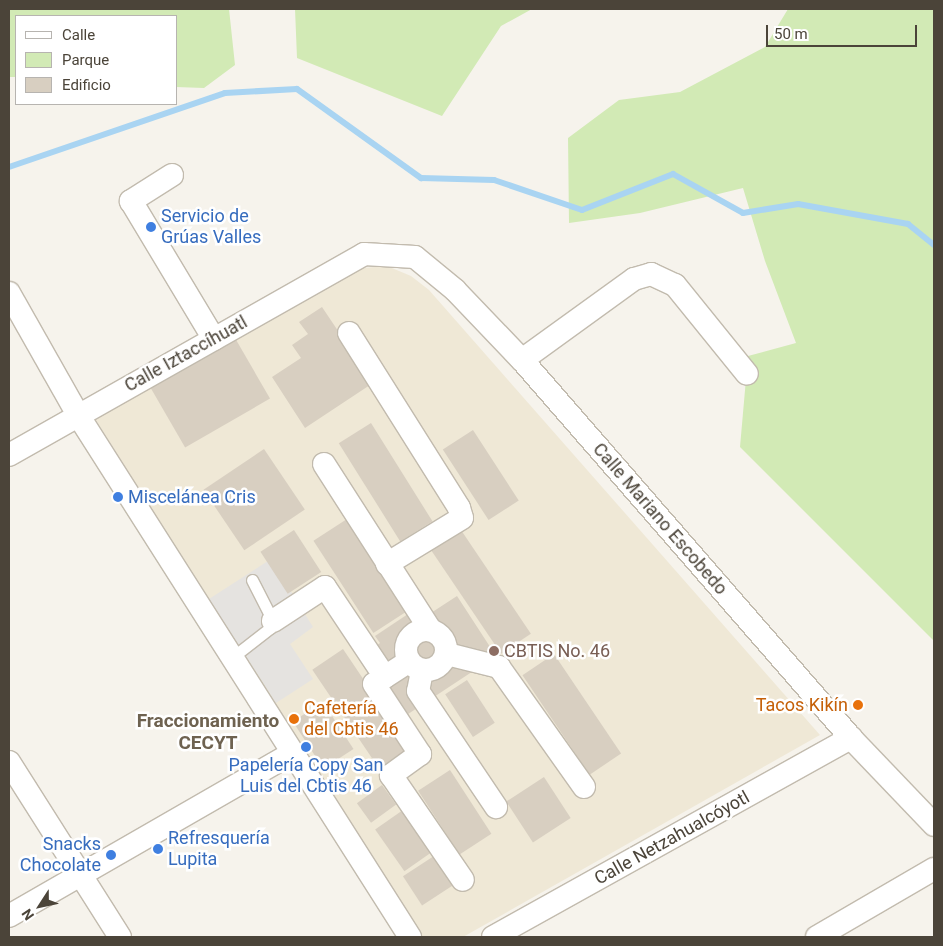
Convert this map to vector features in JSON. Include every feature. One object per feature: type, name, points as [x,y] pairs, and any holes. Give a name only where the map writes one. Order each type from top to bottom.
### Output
[{"type":"street","points":[[172,175],[131,201],[214,339]]},
{"type":"street","name":"Calle Iztaccíhuatl","points":[[9,455],[364,254]]},
{"type":"street","name":"Calle Mariano Escobedo","points":[[364,254],[415,257],[455,290],[522,360],[851,738],[934,825]]},
{"type":"street","points":[[522,360],[634,280],[651,274],[675,285],[747,374]]},
{"type":"street","points":[[9,293],[78,415],[234,656],[292,753],[410,937]]},
{"type":"street","points":[[350,333],[459,508],[462,518],[387,564]]},
{"type":"street","points":[[324,464],[430,629],[444,638],[447,654],[438,668],[415,667],[374,684],[420,754],[391,775],[463,880]]},
{"type":"street","points":[[273,621],[326,587],[385,678]]},
{"type":"street","points":[[430,629],[414,632],[405,646],[415,667],[418,691],[496,808]]},
{"type":"street","points":[[447,654],[499,667],[584,787]]},
{"type":"street","name":"Calle Netzahualcóyotl","points":[[493,937],[851,738]]},
{"type":"street","points":[[9,916],[79,873],[292,753]]},
{"type":"street","points":[[9,762],[120,937]]},
{"type":"street","points":[[817,937],[934,869]]},
{"type":"lane","points":[[234,656],[270,628],[273,621],[252,580]]},
{"type":"shaded area","name":"CBTIS No. 46","points":[[387,266],[411,276],[429,290],[820,735],[463,937],[420,937],[94,417],[330,283],[363,268]]},
{"type":"shaded area","points":[[271,559],[313,627],[290,644],[313,679],[276,703],[209,599]]},
{"type":"green space","points":[[9,9],[229,9],[235,65],[204,88],[178,87],[178,15],[15,15],[15,77],[9,77]]},
{"type":"green space","points":[[295,9],[532,9],[501,26],[442,116],[297,58]]},
{"type":"green space","points":[[788,9],[934,9],[934,641],[740,447],[748,356],[796,343],[765,261],[743,188],[640,213],[569,223],[568,138],[619,100],[680,92],[765,47]]},
{"type":"building","points":[[322,307],[373,383],[305,428],[272,377],[301,358],[292,345],[308,334],[299,322]]},
{"type":"building","points":[[235,338],[270,399],[185,448],[150,387]]},
{"type":"building","points":[[371,423],[432,521],[400,542],[339,443]]},
{"type":"building","points":[[473,430],[519,500],[489,520],[443,450]]},
{"type":"building","points":[[264,449],[305,510],[244,550],[203,490]]},
{"type":"building","points":[[347,519],[407,611],[373,633],[313,541]]},
{"type":"building","points":[[294,530],[321,572],[288,594],[260,552]]},
{"type":"building","points":[[461,530],[531,634],[501,654],[431,550]]},
{"type":"building","points":[[457,596],[496,656],[399,720],[358,658],[380,643],[375,636],[408,614],[414,624]]},
{"type":"building","points":[[343,649],[413,753],[382,773],[312,670]]},
{"type":"building","points":[[554,654],[621,753],[590,775],[522,675]]},
{"type":"building","points":[[467,680],[495,723],[473,737],[445,694]]},
{"type":"building","points":[[323,702],[353,749],[323,769],[293,722]]},
{"type":"building","points":[[450,770],[491,834],[460,854],[418,791]]},
{"type":"building","points":[[544,777],[571,818],[533,843],[506,802]]},
{"type":"building","points":[[382,785],[396,804],[371,823],[357,803]]},
{"type":"building","points":[[403,810],[432,852],[404,871],[375,830]]},
{"type":"building","points":[[434,856],[453,885],[422,906],[403,876]]},
{"type":"waterway","points":[[9,167],[225,93],[297,89],[421,178],[494,180],[582,210],[673,174],[743,213],[798,204],[908,224],[934,245]]},
{"type":"place","name":"Servicio de Grúas Valles","points":[[151,227]]},
{"type":"place","name":"Miscelánea Cris","points":[[118,497]]},
{"type":"place","name":"CBTIS No. 46","points":[[494,651]]},
{"type":"place","name":"Tacos Kikín","points":[[858,705]]},
{"type":"place","name":"Cafetería del Cbtis 46","points":[[294,719]]},
{"type":"place","name":"Papelería Copy San Luis del Cbtis 46","points":[[306,747]]},
{"type":"place","name":"Refresquería Lupita","points":[[158,849]]},
{"type":"place","name":"Snacks Chocolate","points":[[111,855]]},
{"type":"district","name":"Fraccionamiento CECYT","points":[[208,732]]}]
